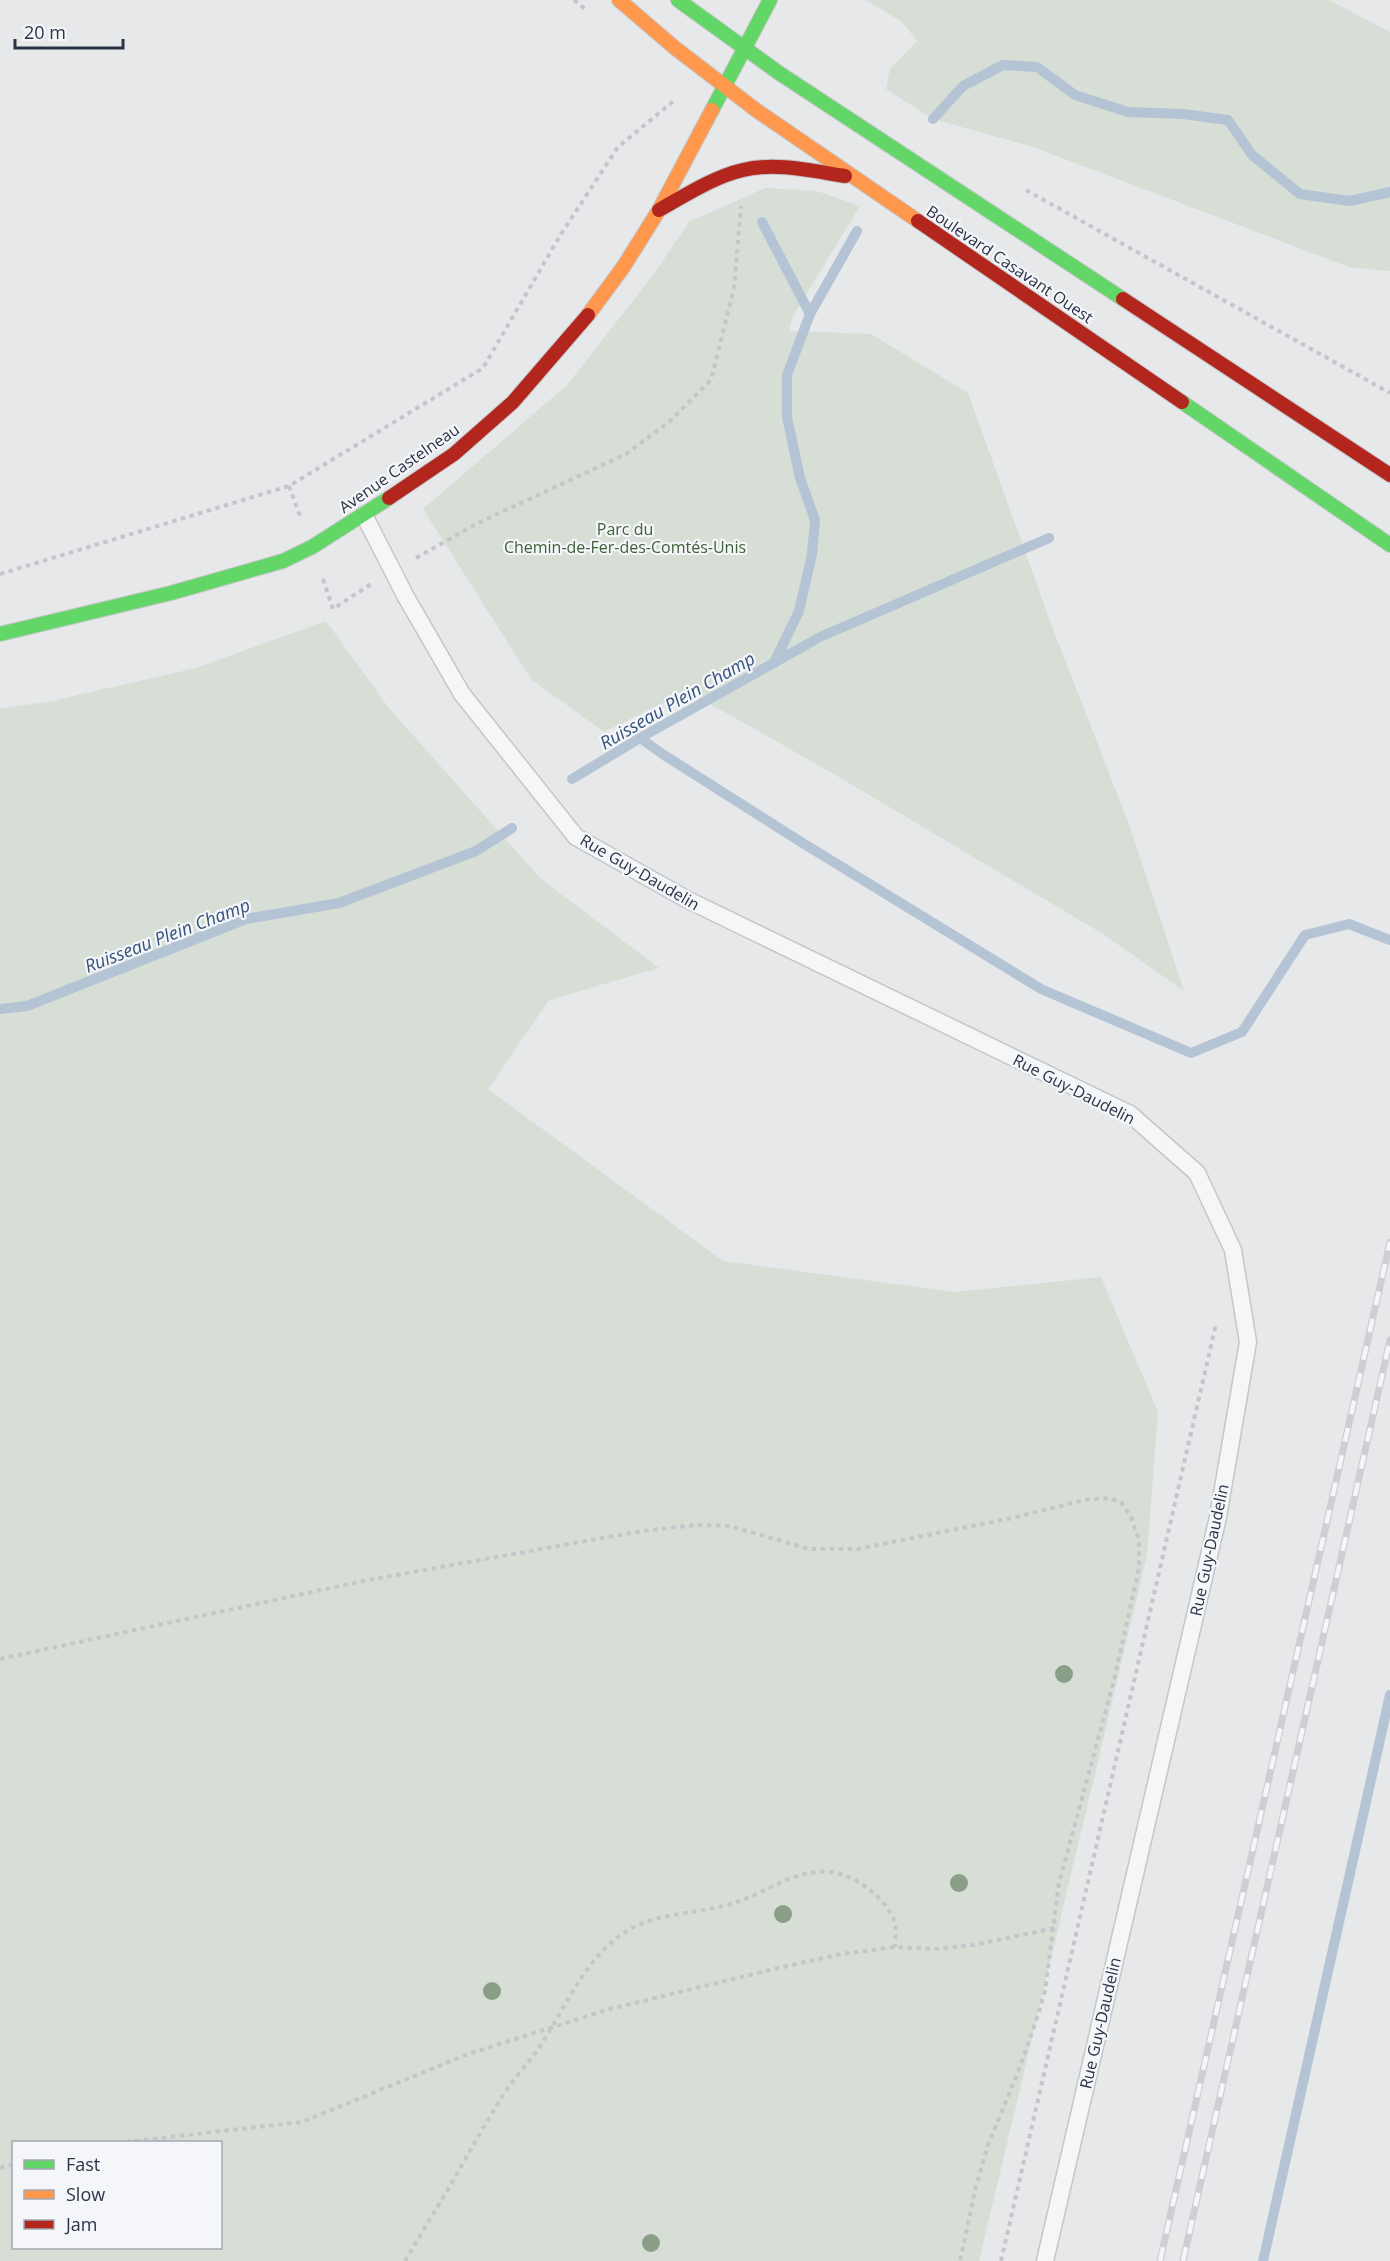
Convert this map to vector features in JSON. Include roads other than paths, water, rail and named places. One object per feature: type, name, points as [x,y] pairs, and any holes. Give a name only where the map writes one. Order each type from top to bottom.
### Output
[{"type":"main road","name":"Boulevard Casavant Ouest","points":[[619,0],[725,87],[1390,545]]},
{"type":"main road","name":"Boulevard Casavant Ouest","points":[[678,0],[779,73],[1390,475]]},
{"type":"main road","name":"Avenue Castelneau","points":[[0,634],[171,593],[283,561],[312,547],[454,454],[513,402],[576,331],[624,266],[658,210],[770,0]]},
{"type":"main road","points":[[658,210],[718,179],[744,170],[788,167],[853,177]]},
{"type":"lane","name":"Rue Guy-Daudelin","points":[[364,514],[392,571],[462,694],[576,837],[688,900],[1130,1114],[1197,1173],[1233,1250],[1248,1342],[1218,1516],[1045,2261]]},
{"type":"waterway","name":"Ruisseau Plein Champ","points":[[933,119],[963,86],[1003,65],[1037,67],[1075,95],[1128,112],[1183,114],[1228,120],[1252,155],[1300,194],[1350,201],[1390,192]]},
{"type":"waterway","points":[[762,222],[810,314]]},
{"type":"waterway","name":"Ruisseau Plein Champ","points":[[774,663],[799,611],[812,554],[815,520],[800,478],[787,417],[787,375],[810,314],[857,231]]},
{"type":"waterway","points":[[572,779],[820,637],[1049,538]]},
{"type":"waterway","points":[[640,738],[801,842],[1041,989],[1191,1053],[1242,1032],[1305,935],[1349,924],[1390,940]]},
{"type":"waterway","name":"Ruisseau Plein Champ","points":[[0,1009],[27,1006],[246,919],[339,903],[476,851],[512,828]]},
{"type":"waterway","points":[[1263,2261],[1390,1695]]},
{"type":"railway","points":[[1160,2261],[1390,1242]]},
{"type":"railway","points":[[1183,2261],[1390,1340]]},
{"type":"park label","name":"Parc du Chemin-de-Fer-des-Comtés-Unis","points":[[625,538]]}]
